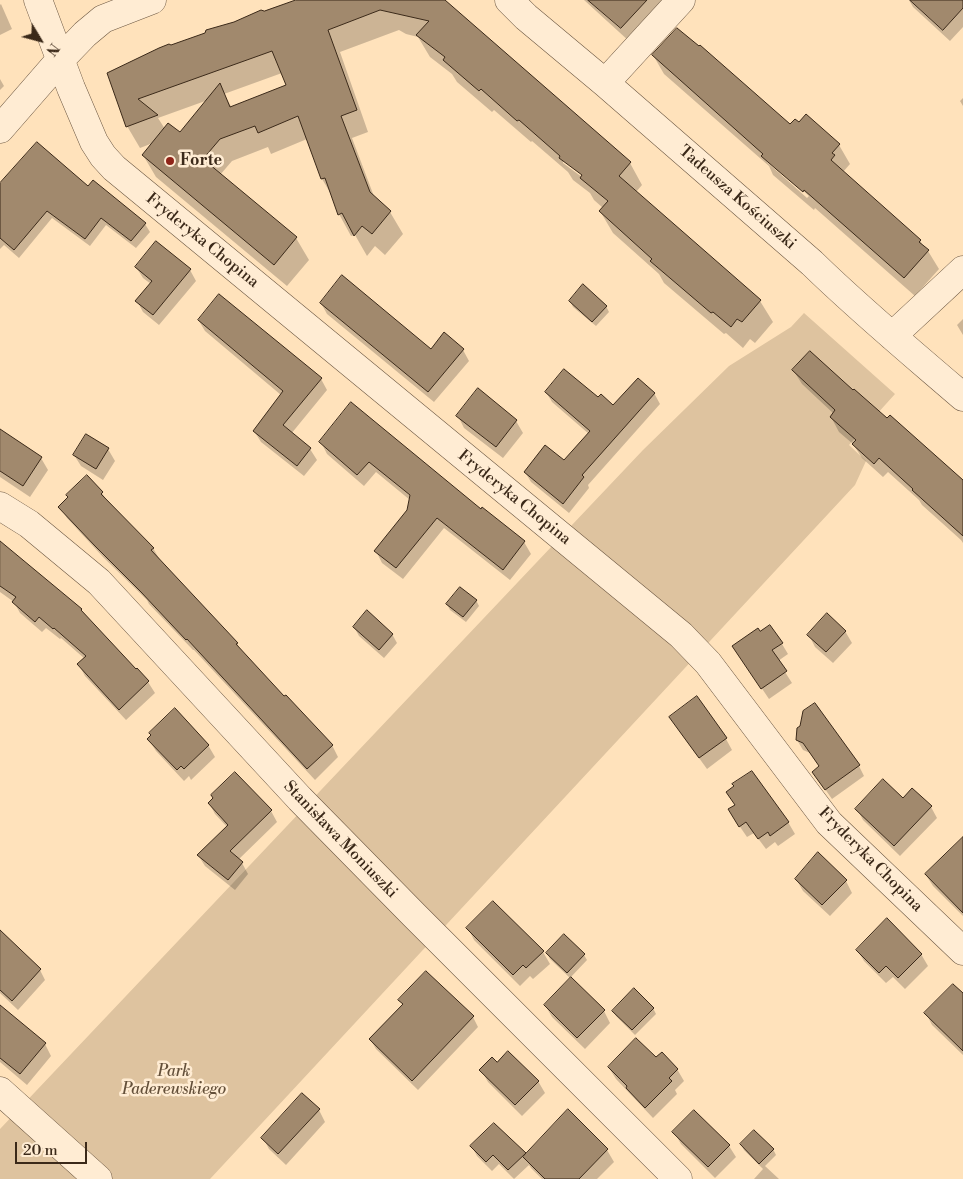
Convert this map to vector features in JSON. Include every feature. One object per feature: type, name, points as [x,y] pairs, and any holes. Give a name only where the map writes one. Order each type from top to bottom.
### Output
[{"type":"street","name":"Fryderyka Chopina","points":[[38,0],[60,60],[94,142],[114,168],[681,636],[708,663],[829,823],[963,951]]},
{"type":"street","points":[[0,129],[85,34],[104,19],[152,0]]},
{"type":"street","name":"Tadeusza Kościuszki","points":[[509,0],[526,17],[606,83],[963,397]]},
{"type":"street","points":[[606,83],[681,0]]},
{"type":"street","points":[[892,336],[963,270]]},
{"type":"street","name":"Stanisława Moniuszki","points":[[0,506],[29,524],[99,582],[300,799],[678,1179]]},
{"type":"street","points":[[0,1090],[98,1179]]},
{"type":"green space","name":"Park Paderewskiego","points":[[804,313],[895,394],[849,445],[866,461],[855,485],[210,1179],[0,1179],[0,1129],[643,450],[729,366],[791,327]]},
{"type":"building","points":[[296,0],[445,0],[631,162],[619,176],[761,300],[742,322],[737,319],[731,327],[713,312],[711,313],[650,261],[652,259],[599,211],[608,201],[580,178],[582,175],[559,158],[560,156],[481,89],[479,91],[443,60],[445,57],[416,35],[429,21],[380,10],[328,30],[357,110],[341,116],[370,192],[391,211],[372,234],[362,226],[354,236],[342,213],[338,215],[325,178],[321,179],[298,116],[258,133],[255,126],[220,139],[203,159],[297,237],[274,265],[142,155],[168,123],[180,132],[220,83],[230,107],[286,85],[272,51],[138,99],[158,115],[126,127],[107,73],[169,44],[171,45],[205,33],[206,30],[234,22],[261,10],[264,11]]},
{"type":"building","points":[[588,0],[647,0],[621,28]]},
{"type":"building","points":[[910,0],[963,0],[963,8],[943,30]]},
{"type":"building","points":[[677,28],[700,45],[790,124],[795,119],[799,122],[806,114],[840,144],[832,153],[835,155],[831,160],[921,240],[919,242],[929,250],[904,278],[804,190],[803,192],[761,156],[763,154],[652,55]]},
{"type":"building","points":[[37,142],[88,186],[93,180],[146,223],[131,241],[101,218],[85,239],[47,211],[14,250],[0,238],[0,183]]},
{"type":"building","points":[[156,241],[191,269],[153,315],[135,301],[152,281],[135,267]]},
{"type":"building","points":[[342,275],[431,349],[444,332],[464,349],[428,392],[320,303]]},
{"type":"building","points":[[583,284],[607,306],[592,322],[569,301]]},
{"type":"building","points":[[219,294],[322,378],[283,425],[311,448],[297,466],[253,431],[283,391],[198,320]]},
{"type":"building","points":[[810,351],[887,418],[890,415],[963,480],[963,536],[879,458],[874,464],[852,444],[856,440],[830,417],[835,410],[792,370]]},
{"type":"building","points":[[564,369],[598,397],[601,394],[613,405],[638,378],[655,393],[582,475],[584,477],[563,504],[524,472],[545,445],[564,460],[590,431],[545,392]]},
{"type":"building","points":[[478,388],[517,420],[496,447],[456,416]]},
{"type":"building","points":[[351,402],[481,509],[482,507],[525,541],[503,570],[437,518],[396,568],[374,551],[407,510],[410,495],[369,462],[357,475],[319,442]]},
{"type":"building","points":[[0,429],[42,457],[23,486],[0,471]]},
{"type":"building","points":[[86,434],[109,448],[96,469],[73,455]]},
{"type":"building","points":[[87,475],[103,492],[101,494],[154,548],[151,550],[238,643],[236,644],[333,745],[307,769],[187,639],[58,507],[68,497],[66,495]]},
{"type":"building","points":[[0,541],[82,609],[149,681],[119,710],[77,664],[86,656],[39,617],[35,622],[12,602],[16,597],[0,586]]},
{"type":"building","points":[[460,587],[477,600],[463,617],[446,604]]},
{"type":"building","points":[[367,610],[393,634],[379,650],[353,627]]},
{"type":"building","points":[[827,613],[846,631],[826,652],[807,635]]},
{"type":"building","points":[[770,625],[783,643],[772,650],[787,671],[761,689],[732,646],[758,628],[760,631]]},
{"type":"building","points":[[697,696],[727,738],[699,758],[669,717]]},
{"type":"building","points":[[815,703],[860,765],[825,790],[812,772],[819,766],[803,743],[796,740],[797,728],[800,726],[803,711]]},
{"type":"building","points":[[175,708],[209,745],[184,769],[181,766],[177,770],[147,739],[151,735],[149,733]]},
{"type":"building","points":[[752,771],[789,822],[770,836],[768,832],[758,839],[746,822],[739,827],[728,809],[735,805],[726,792],[734,786],[732,784]]},
{"type":"building","points":[[235,772],[272,810],[230,851],[243,862],[228,880],[197,855],[228,825],[208,803],[213,798],[211,795]]},
{"type":"building","points":[[883,779],[903,798],[912,788],[932,806],[894,846],[855,809]]},
{"type":"building","points":[[963,837],[963,913],[925,874]]},
{"type":"building","points":[[818,852],[847,880],[822,905],[795,879]]},
{"type":"building","points":[[493,901],[544,951],[526,968],[523,965],[513,975],[466,928]]},
{"type":"building","points":[[887,918],[922,954],[898,978],[886,966],[879,973],[856,950]]},
{"type":"building","points":[[0,930],[41,969],[12,1001],[0,990]]},
{"type":"building","points":[[564,934],[585,954],[567,973],[546,953]]},
{"type":"building","points":[[426,971],[474,1016],[412,1081],[369,1039],[403,1004],[398,1000]]},
{"type":"building","points":[[571,977],[605,1010],[577,1038],[544,1005]]},
{"type":"building","points":[[953,984],[963,993],[963,1051],[924,1013]]},
{"type":"building","points":[[634,988],[654,1008],[632,1030],[612,1011]]},
{"type":"building","points":[[0,1005],[46,1043],[20,1074],[0,1058]]},
{"type":"building","points":[[636,1038],[656,1057],[662,1052],[678,1069],[669,1078],[672,1081],[645,1108],[608,1067]]},
{"type":"building","points":[[508,1051],[539,1081],[515,1105],[479,1070],[492,1057],[497,1062]]},
{"type":"building","points":[[302,1093],[320,1109],[278,1154],[261,1138]]},
{"type":"building","points":[[568,1109],[608,1149],[579,1179],[545,1179],[523,1157]]},
{"type":"building","points":[[694,1110],[730,1145],[708,1167],[672,1132]]},
{"type":"building","points":[[494,1123],[526,1153],[508,1170],[493,1155],[486,1162],[470,1146]]},
{"type":"building","points":[[754,1130],[774,1149],[759,1164],[740,1144]]},
{"type":"place","name":"Forte","points":[[170,161]]}]
